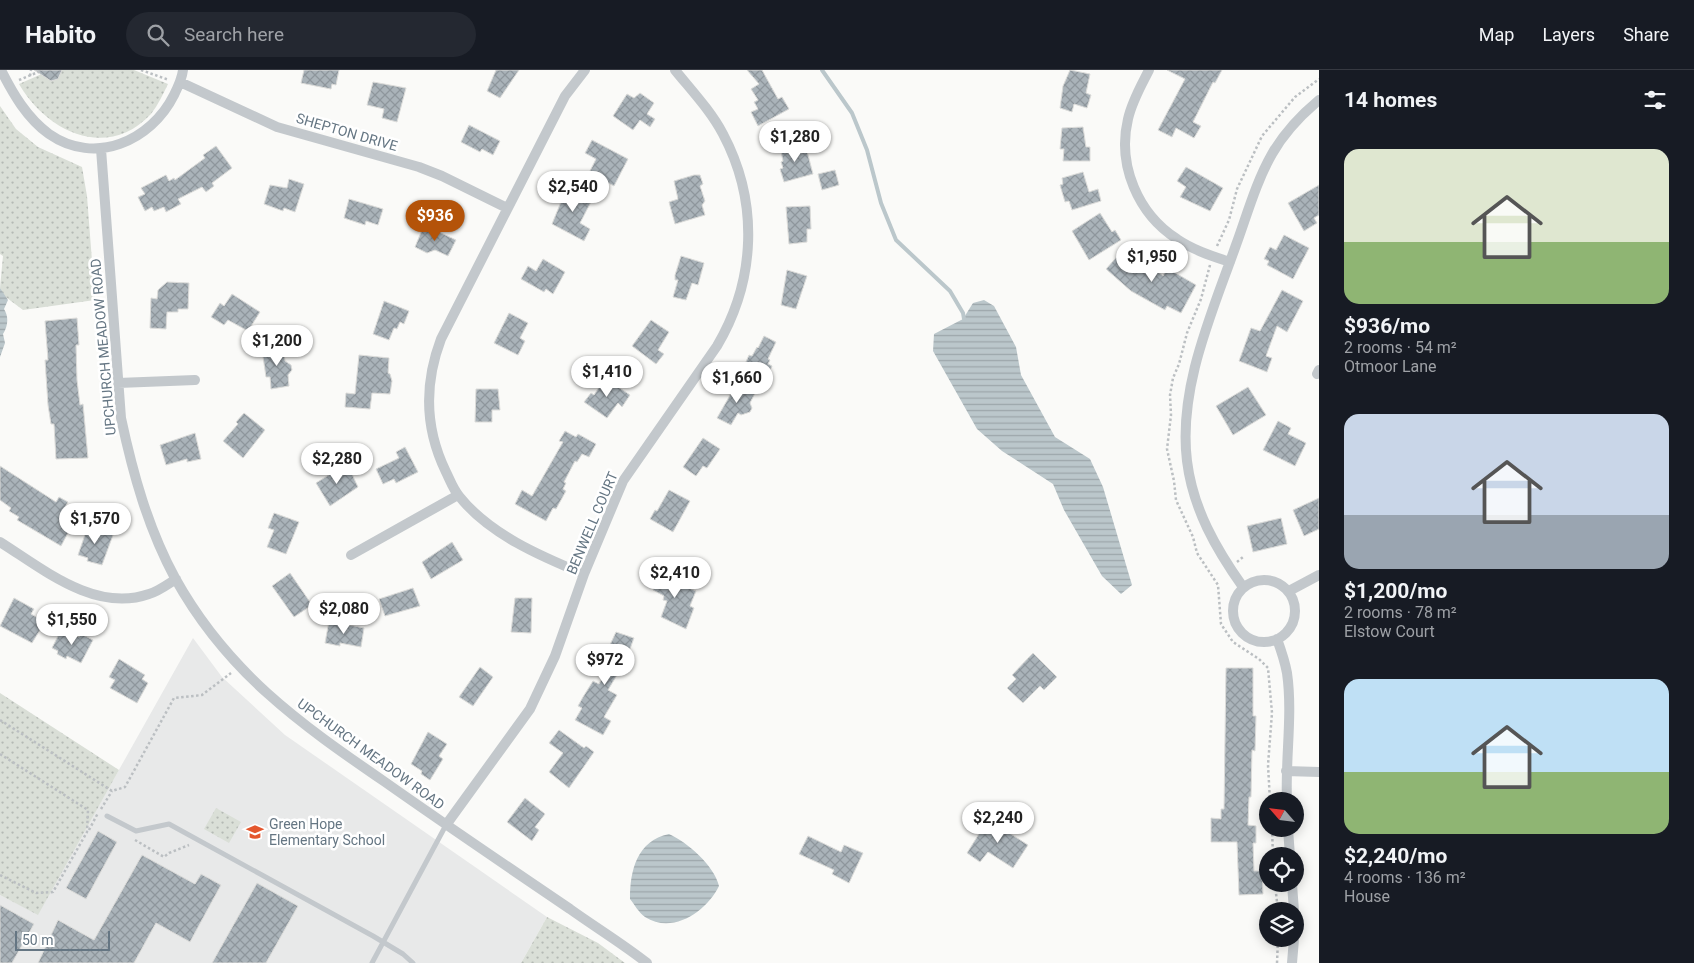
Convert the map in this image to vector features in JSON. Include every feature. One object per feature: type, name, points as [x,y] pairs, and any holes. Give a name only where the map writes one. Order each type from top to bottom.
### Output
[{"type":"street","points":[[1,70],[21,105],[49,134],[70,143],[101,149],[123,144],[150,128],[169,106],[180,82],[183,70]]},
{"type":"street","points":[[584,574],[542,556],[509,537],[482,519],[458,495],[439,457],[429,426],[428,404],[433,360],[451,317],[565,96],[585,70]]},
{"type":"street","name":"BENWELL COURT","points":[[446,825],[530,709],[555,656],[584,574],[614,500],[632,466],[705,365],[727,329],[738,301],[745,275],[749,248],[749,220],[744,188],[735,161],[709,112],[675,70]]},
{"type":"street","points":[[1149,70],[1132,104],[1125,137],[1128,167],[1137,194],[1151,217],[1168,233],[1196,249],[1230,262]]},
{"type":"street","name":"SHEPTON DRIVE","points":[[180,82],[261,121],[419,167],[442,176],[507,208]]},
{"type":"street","points":[[1243,587],[1220,553],[1202,518],[1190,479],[1186,442],[1191,382],[1230,262],[1261,176],[1272,154],[1298,120],[1319,100]]},
{"type":"street","name":"UPCHURCH MEADOW ROAD","points":[[101,149],[121,418],[134,476],[156,537],[176,579],[219,642],[239,666],[271,698],[306,728],[647,963]]},
{"type":"street","points":[[118,383],[195,380]]},
{"type":"street","points":[[351,555],[458,495]]},
{"type":"street","points":[[0,542],[78,589],[111,599],[150,594],[176,579]]},
{"type":"street","points":[[1289,591],[1319,574]]},
{"type":"street","points":[[1272,580],[1281,584],[1289,591],[1296,609],[1295,618],[1285,634],[1277,640],[1260,642],[1244,635],[1238,628],[1234,620],[1234,602],[1243,587],[1252,582],[1272,580]]},
{"type":"street","points":[[1277,640],[1287,671],[1289,692],[1287,792]]},
{"type":"street","points":[[1286,771],[1319,772]]},
{"type":"street","points":[[1292,963],[1293,947]]},
{"type":"lane","points":[[107,816],[136,831],[169,824],[384,943],[403,954],[413,963]]},
{"type":"lane","points":[[372,963],[446,825]]},
{"type":"path","points":[[30,76],[31,70]]},
{"type":"path","points":[[18,81],[43,70]]},
{"type":"path","points":[[141,70],[169,80]]},
{"type":"path","points":[[0,875],[36,893],[53,892],[112,791],[125,787],[174,698],[202,695],[231,673]]},
{"type":"path","points":[[0,720],[112,791]]},
{"type":"path","points":[[0,754],[88,810],[88,832]]},
{"type":"path","points":[[130,838],[164,857],[169,853],[190,845],[195,838]]},
{"type":"path","points":[[1277,963],[1278,947]]},
{"type":"shaded area","points":[[61,70],[134,70],[168,84],[151,114],[134,128],[116,136],[97,138],[79,135],[61,127],[45,116],[19,84],[44,73],[51,81],[58,79]]},
{"type":"shaded area","points":[[0,106],[16,129],[38,147],[82,167],[87,196],[95,300],[23,310],[3,295],[0,288],[3,256],[0,254]]},
{"type":"shaded area","points":[[0,288],[8,300],[4,309],[7,318],[7,325],[3,334],[5,343],[0,357]]},
{"type":"shaded area","points":[[984,300],[994,306],[1016,347],[1021,375],[1055,437],[1090,459],[1103,487],[1132,585],[1121,594],[1102,576],[1064,510],[1053,484],[1002,451],[977,429],[933,351],[934,334],[963,319],[973,303]]},
{"type":"shaded area","name":"Green Hope Elementary School","points":[[193,638],[222,677],[285,735],[547,917],[521,963],[0,963],[0,895],[38,914]]},
{"type":"shaded area","points":[[0,693],[119,770],[38,915],[0,895]]},
{"type":"shaded area","points":[[216,808],[241,822],[229,843],[204,829]]},
{"type":"shaded area","points":[[669,834],[691,848],[706,862],[719,886],[714,895],[698,912],[678,922],[667,923],[656,922],[645,917],[630,899],[630,888],[634,868],[643,850],[649,843]]},
{"type":"shaded area","points":[[547,917],[598,943],[625,963],[521,963]]},
{"type":"building","points":[[34,70],[62,70],[58,79],[51,81]]},
{"type":"building","points":[[304,70],[339,70],[336,85],[332,84],[331,89],[301,83]]},
{"type":"building","points":[[496,70],[519,70],[500,98],[487,91]]},
{"type":"building","points":[[747,70],[762,70],[778,99],[782,97],[789,109],[758,126],[751,112],[758,109],[754,102],[758,100],[751,89],[759,84]]},
{"type":"building","points":[[1070,70],[1090,74],[1086,93],[1091,95],[1087,108],[1074,104],[1072,112],[1060,108],[1063,86]]},
{"type":"building","points":[[1167,70],[1222,70],[1215,83],[1213,82],[1193,122],[1201,126],[1194,138],[1176,128],[1172,137],[1158,130],[1185,79]]},
{"type":"building","points":[[373,82],[406,88],[397,122],[382,118],[384,109],[367,105]]},
{"type":"building","points":[[640,93],[654,103],[647,114],[655,119],[650,127],[640,120],[633,130],[613,116],[627,94],[634,98]]},
{"type":"building","points":[[469,125],[500,141],[493,155],[482,149],[480,152],[461,142]]},
{"type":"building","points":[[1083,127],[1086,147],[1090,147],[1090,161],[1063,161],[1064,149],[1060,149],[1062,128]]},
{"type":"building","points":[[592,140],[628,159],[614,186],[589,173],[596,159],[585,153]]},
{"type":"building","points":[[799,142],[801,153],[807,151],[813,174],[784,182],[780,169],[783,168],[781,162],[783,161],[780,147]]},
{"type":"building","points":[[216,146],[232,168],[212,183],[214,186],[206,192],[202,187],[178,199],[181,204],[166,212],[164,207],[154,211],[152,207],[145,211],[138,197],[145,194],[141,188],[166,175],[169,181],[174,178],[175,180],[205,158],[203,155]]},
{"type":"building","points":[[1186,167],[1223,188],[1210,211],[1180,197],[1186,187],[1177,181]]},
{"type":"building","points":[[835,170],[839,185],[822,190],[818,174]]},
{"type":"building","points":[[1083,172],[1089,192],[1098,189],[1101,201],[1072,210],[1069,201],[1065,202],[1060,185],[1063,184],[1062,178]]},
{"type":"building","points":[[700,175],[703,184],[700,186],[705,201],[702,205],[705,215],[675,224],[669,202],[678,199],[674,181]]},
{"type":"building","points":[[289,179],[304,184],[295,212],[284,208],[283,211],[264,204],[270,185],[287,188]]},
{"type":"building","points":[[1319,185],[1319,215],[1314,218],[1317,223],[1304,231],[1288,203]]},
{"type":"building","points":[[572,187],[593,198],[580,223],[590,229],[584,241],[552,224],[565,192],[568,193]]},
{"type":"building","points":[[349,199],[383,209],[378,225],[366,221],[365,225],[344,218]]},
{"type":"building","points":[[810,206],[811,229],[807,229],[807,242],[789,244],[786,207]]},
{"type":"building","points":[[1100,213],[1112,232],[1115,230],[1121,240],[1089,260],[1072,231]]},
{"type":"building","points":[[424,225],[456,240],[448,256],[435,250],[427,253],[415,247]]},
{"type":"building","points":[[1284,235],[1309,248],[1293,279],[1267,265],[1269,261],[1264,259],[1270,247],[1276,250]]},
{"type":"building","points":[[1123,250],[1142,267],[1146,262],[1163,276],[1167,268],[1196,285],[1181,313],[1167,306],[1165,310],[1131,291],[1106,269]]},
{"type":"building","points":[[681,256],[704,263],[698,285],[692,283],[686,300],[673,297],[678,280],[675,280],[675,275]]},
{"type":"building","points":[[543,259],[565,272],[553,294],[546,289],[544,292],[521,279],[528,266],[536,271]]},
{"type":"building","points":[[787,270],[807,276],[796,309],[781,305]]},
{"type":"building","points":[[167,282],[189,283],[188,309],[178,309],[178,312],[167,312],[166,329],[150,328],[151,298],[157,299],[158,290]]},
{"type":"building","points":[[1282,290],[1303,301],[1287,332],[1277,326],[1266,356],[1272,358],[1267,372],[1239,361],[1251,328],[1260,331]]},
{"type":"building","points":[[232,294],[260,312],[248,331],[228,320],[224,325],[211,317],[220,303],[224,306]]},
{"type":"building","points":[[384,301],[409,311],[404,324],[400,322],[397,329],[394,328],[389,340],[373,334]]},
{"type":"building","points":[[509,313],[528,323],[520,338],[525,341],[518,355],[494,343]]},
{"type":"building","points":[[77,318],[79,345],[76,345],[77,380],[80,405],[83,404],[88,458],[56,459],[54,424],[51,424],[48,405],[45,360],[48,360],[45,321]]},
{"type":"building","points":[[651,320],[669,332],[658,350],[664,354],[656,364],[632,346]]},
{"type":"building","points":[[764,336],[776,342],[768,359],[770,360],[768,364],[772,366],[768,375],[745,364],[749,355],[752,356],[758,348]]},
{"type":"building","points":[[283,347],[285,361],[291,365],[292,370],[288,375],[289,386],[271,389],[270,377],[266,377],[262,350]]},
{"type":"building","points":[[359,355],[389,358],[388,373],[392,381],[390,394],[372,393],[370,409],[345,407],[346,393],[355,394]]},
{"type":"building","points":[[605,378],[630,395],[622,407],[618,403],[607,418],[584,402],[591,393],[594,395]]},
{"type":"building","points":[[737,383],[755,393],[750,403],[752,408],[750,412],[741,415],[738,413],[731,425],[717,418]]},
{"type":"building","points":[[1248,387],[1266,415],[1233,435],[1216,406]]},
{"type":"building","points":[[476,389],[498,389],[500,410],[492,410],[492,422],[475,422]]},
{"type":"building","points":[[244,413],[265,430],[243,458],[223,441],[238,424],[236,422]]},
{"type":"building","points":[[1278,421],[1291,428],[1288,434],[1306,443],[1295,466],[1263,450]]},
{"type":"building","points":[[565,431],[576,437],[578,434],[596,444],[589,457],[582,454],[577,462],[575,461],[564,482],[566,483],[563,489],[566,491],[556,509],[553,508],[546,521],[515,504],[522,490],[532,496],[563,442],[559,441]]},
{"type":"building","points":[[195,433],[201,459],[187,462],[187,459],[166,465],[160,445]]},
{"type":"building","points":[[703,438],[720,449],[707,468],[703,466],[696,476],[683,467]]},
{"type":"building","points":[[405,447],[418,472],[396,483],[394,479],[383,484],[376,469],[399,458],[396,452]]},
{"type":"building","points":[[0,466],[56,502],[59,497],[68,502],[64,509],[70,513],[68,516],[75,520],[61,546],[17,520],[19,517],[9,511],[11,508],[0,500]]},
{"type":"building","points":[[343,466],[347,472],[350,470],[358,487],[330,506],[316,483]]},
{"type":"building","points":[[669,490],[690,501],[673,532],[650,519]]},
{"type":"building","points":[[1319,498],[1319,529],[1304,536],[1293,510]]},
{"type":"building","points":[[274,513],[299,522],[286,554],[267,547],[274,530],[268,528]]},
{"type":"building","points":[[1281,518],[1287,544],[1253,552],[1247,526]]},
{"type":"building","points":[[88,526],[113,535],[102,565],[87,561],[88,558],[78,555]]},
{"type":"building","points":[[452,542],[463,560],[431,579],[422,562]]},
{"type":"building","points":[[659,572],[686,581],[684,586],[696,591],[690,606],[694,608],[686,629],[661,617],[667,601],[663,600],[664,596],[653,590]]},
{"type":"building","points":[[290,573],[312,605],[294,617],[272,586]]},
{"type":"building","points":[[413,588],[420,606],[385,616],[379,599]]},
{"type":"building","points":[[14,598],[34,609],[31,614],[45,622],[32,643],[0,626]]},
{"type":"building","points":[[515,598],[532,598],[531,633],[511,632]]},
{"type":"building","points":[[329,621],[364,628],[361,647],[340,643],[340,646],[325,643]]},
{"type":"building","points":[[61,630],[79,637],[81,634],[93,640],[81,663],[67,656],[66,659],[57,654],[58,651],[52,648]]},
{"type":"building","points":[[616,632],[634,638],[627,657],[633,659],[627,673],[620,670],[608,690],[617,695],[604,717],[611,721],[603,735],[575,720],[582,708],[578,706],[593,681],[599,684],[609,666],[606,665],[611,650],[608,649]]},
{"type":"building","points":[[1033,653],[1057,677],[1044,690],[1040,686],[1023,703],[1007,688],[1016,679],[1012,675]]},
{"type":"building","points":[[119,659],[145,675],[142,679],[148,683],[137,703],[110,688],[115,680],[109,677]]},
{"type":"building","points":[[480,667],[493,677],[473,706],[459,697]]},
{"type":"building","points":[[1226,668],[1253,668],[1253,716],[1256,716],[1255,751],[1252,750],[1251,797],[1249,797],[1248,825],[1256,826],[1256,843],[1253,843],[1254,871],[1259,871],[1259,892],[1263,892],[1263,894],[1239,895],[1237,842],[1211,842],[1211,818],[1221,819],[1221,809],[1224,809]]},
{"type":"building","points":[[559,730],[584,748],[586,746],[594,752],[569,788],[549,772],[563,753],[549,743]]},
{"type":"building","points":[[428,732],[447,744],[439,756],[443,759],[430,780],[421,774],[422,771],[411,764]]},
{"type":"building","points":[[525,798],[545,814],[535,827],[539,830],[532,841],[507,822]]},
{"type":"building","points":[[1000,819],[1010,825],[1006,831],[1028,845],[1013,868],[988,852],[980,862],[967,853],[987,821],[995,826]]},
{"type":"building","points":[[98,831],[117,842],[86,899],[66,888]]},
{"type":"building","points":[[808,836],[841,852],[844,845],[863,853],[849,883],[832,874],[834,870],[799,854]]},
{"type":"building","points":[[142,855],[195,884],[201,874],[221,885],[190,942],[156,923],[134,963],[38,963],[58,920],[94,940]]},
{"type":"building","name":"Green Hope Elementary School","points":[[257,883],[298,906],[266,963],[212,963]]},
{"type":"building","points":[[0,905],[34,924],[12,963],[0,963]]},
{"type":"waterway","points":[[822,70],[852,113],[867,150],[881,203],[896,240],[950,291],[963,313],[964,319]]},
{"type":"place","name":"Green Hope Elementary School","points":[[255,832]]}]
